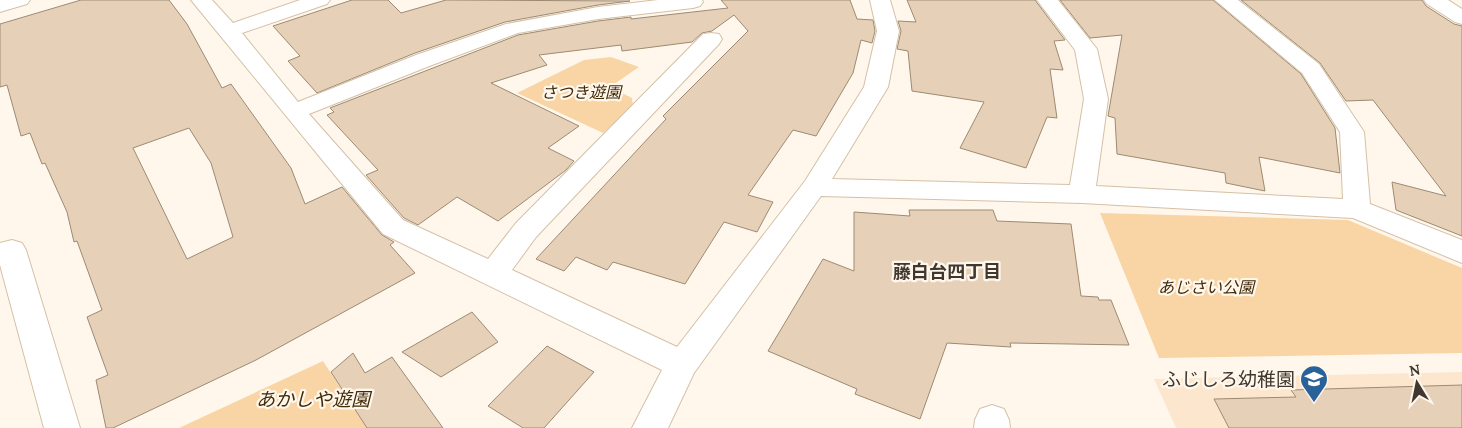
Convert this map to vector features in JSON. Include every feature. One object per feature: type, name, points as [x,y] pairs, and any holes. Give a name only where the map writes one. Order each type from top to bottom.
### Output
[{"type":"street","points":[[0,6],[20,0]]},
{"type":"street","points":[[201,0],[393,227],[682,364]]},
{"type":"street","points":[[229,31],[320,0]]},
{"type":"street","points":[[650,428],[682,364],[814,187],[876,87],[888,32],[880,0]]},
{"type":"street","points":[[1047,0],[1086,49],[1096,99],[1082,194]]},
{"type":"street","points":[[1225,0],[1311,69],[1352,132],[1357,209]]},
{"type":"street","points":[[1434,0],[1462,18]]},
{"type":"street","points":[[294,112],[424,60],[513,28],[598,13],[693,2]]},
{"type":"street","points":[[493,274],[526,230],[711,39]]},
{"type":"street","points":[[814,187],[1082,194],[1357,209],[1462,252]]},
{"type":"street","points":[[0,254],[12,250],[62,428]]},
{"type":"shaded area","name":"ふじしろ幼稚園","points":[[1462,372],[1462,428],[1176,428],[1154,379]]},
{"type":"green space","name":"さつき遊園","points":[[611,57],[639,67],[610,87],[632,98],[633,107],[603,133],[517,93],[584,60]]},
{"type":"green space","name":"あじさい公園","points":[[1100,213],[1348,220],[1462,268],[1462,353],[1159,358]]},
{"type":"green space","name":"あかしや遊園","points":[[323,361],[367,428],[179,428]]},
{"type":"building","points":[[81,0],[169,0],[187,24],[222,88],[231,84],[291,168],[305,204],[342,187],[382,235],[394,242],[390,245],[415,273],[256,360],[113,428],[106,428],[96,380],[108,375],[87,317],[102,310],[77,241],[74,242],[67,212],[45,163],[42,164],[30,133],[21,136],[7,85],[0,87],[0,24]],"holes":[[[189,128],[211,163],[233,237],[187,259],[133,148]]]},
{"type":"building","points":[[352,0],[388,0],[401,13],[446,0],[630,1],[505,22],[415,53],[317,93],[288,61],[300,56],[273,26]]},
{"type":"building","points":[[721,0],[850,0],[857,19],[873,20],[875,31],[872,43],[861,40],[853,73],[816,136],[793,130],[748,195],[773,202],[757,232],[724,222],[685,284],[613,262],[607,270],[576,257],[564,271],[536,259],[666,119],[663,116],[748,31],[734,15],[712,31],[702,33],[692,42],[622,51],[621,45],[539,55],[547,65],[491,83],[579,126],[548,148],[574,161],[566,170],[498,221],[457,197],[418,225],[404,218],[366,175],[378,170],[327,115],[334,112],[330,108],[518,35],[598,21],[728,8]]},
{"type":"building","points":[[907,0],[1035,0],[1065,40],[1054,41],[1063,70],[1050,69],[1057,118],[1047,117],[1026,168],[960,148],[984,102],[912,91],[908,51],[897,49],[901,31],[898,21],[916,22]]},
{"type":"building","points":[[1060,0],[1213,0],[1301,74],[1335,128],[1340,173],[1259,157],[1265,191],[1226,183],[1225,173],[1117,154],[1115,118],[1108,116],[1122,35],[1090,38]]},
{"type":"building","points":[[1241,0],[1422,0],[1426,6],[1454,24],[1462,26],[1462,236],[1396,210],[1392,182],[1446,196],[1373,100],[1346,101],[1320,63]]},
{"type":"building","points":[[909,210],[993,210],[997,221],[1071,224],[1081,296],[1098,297],[1099,300],[1111,300],[1129,345],[1010,343],[1011,347],[947,343],[920,419],[855,394],[857,389],[768,351],[823,259],[854,271],[854,212],[910,216]]},
{"type":"building","points":[[472,312],[498,342],[441,377],[402,352]]},
{"type":"building","points":[[547,346],[594,372],[544,428],[523,428],[488,406]]},
{"type":"building","points":[[353,353],[365,373],[392,357],[443,428],[367,428],[331,372]]},
{"type":"building","points":[[1462,385],[1462,428],[1229,428],[1214,399],[1296,397],[1291,390]]},
{"type":"place","name":"ふじしろ幼稚園","points":[[1314,403]]},
{"type":"district","name":"藤白台四丁目","points":[[947,272]]}]
